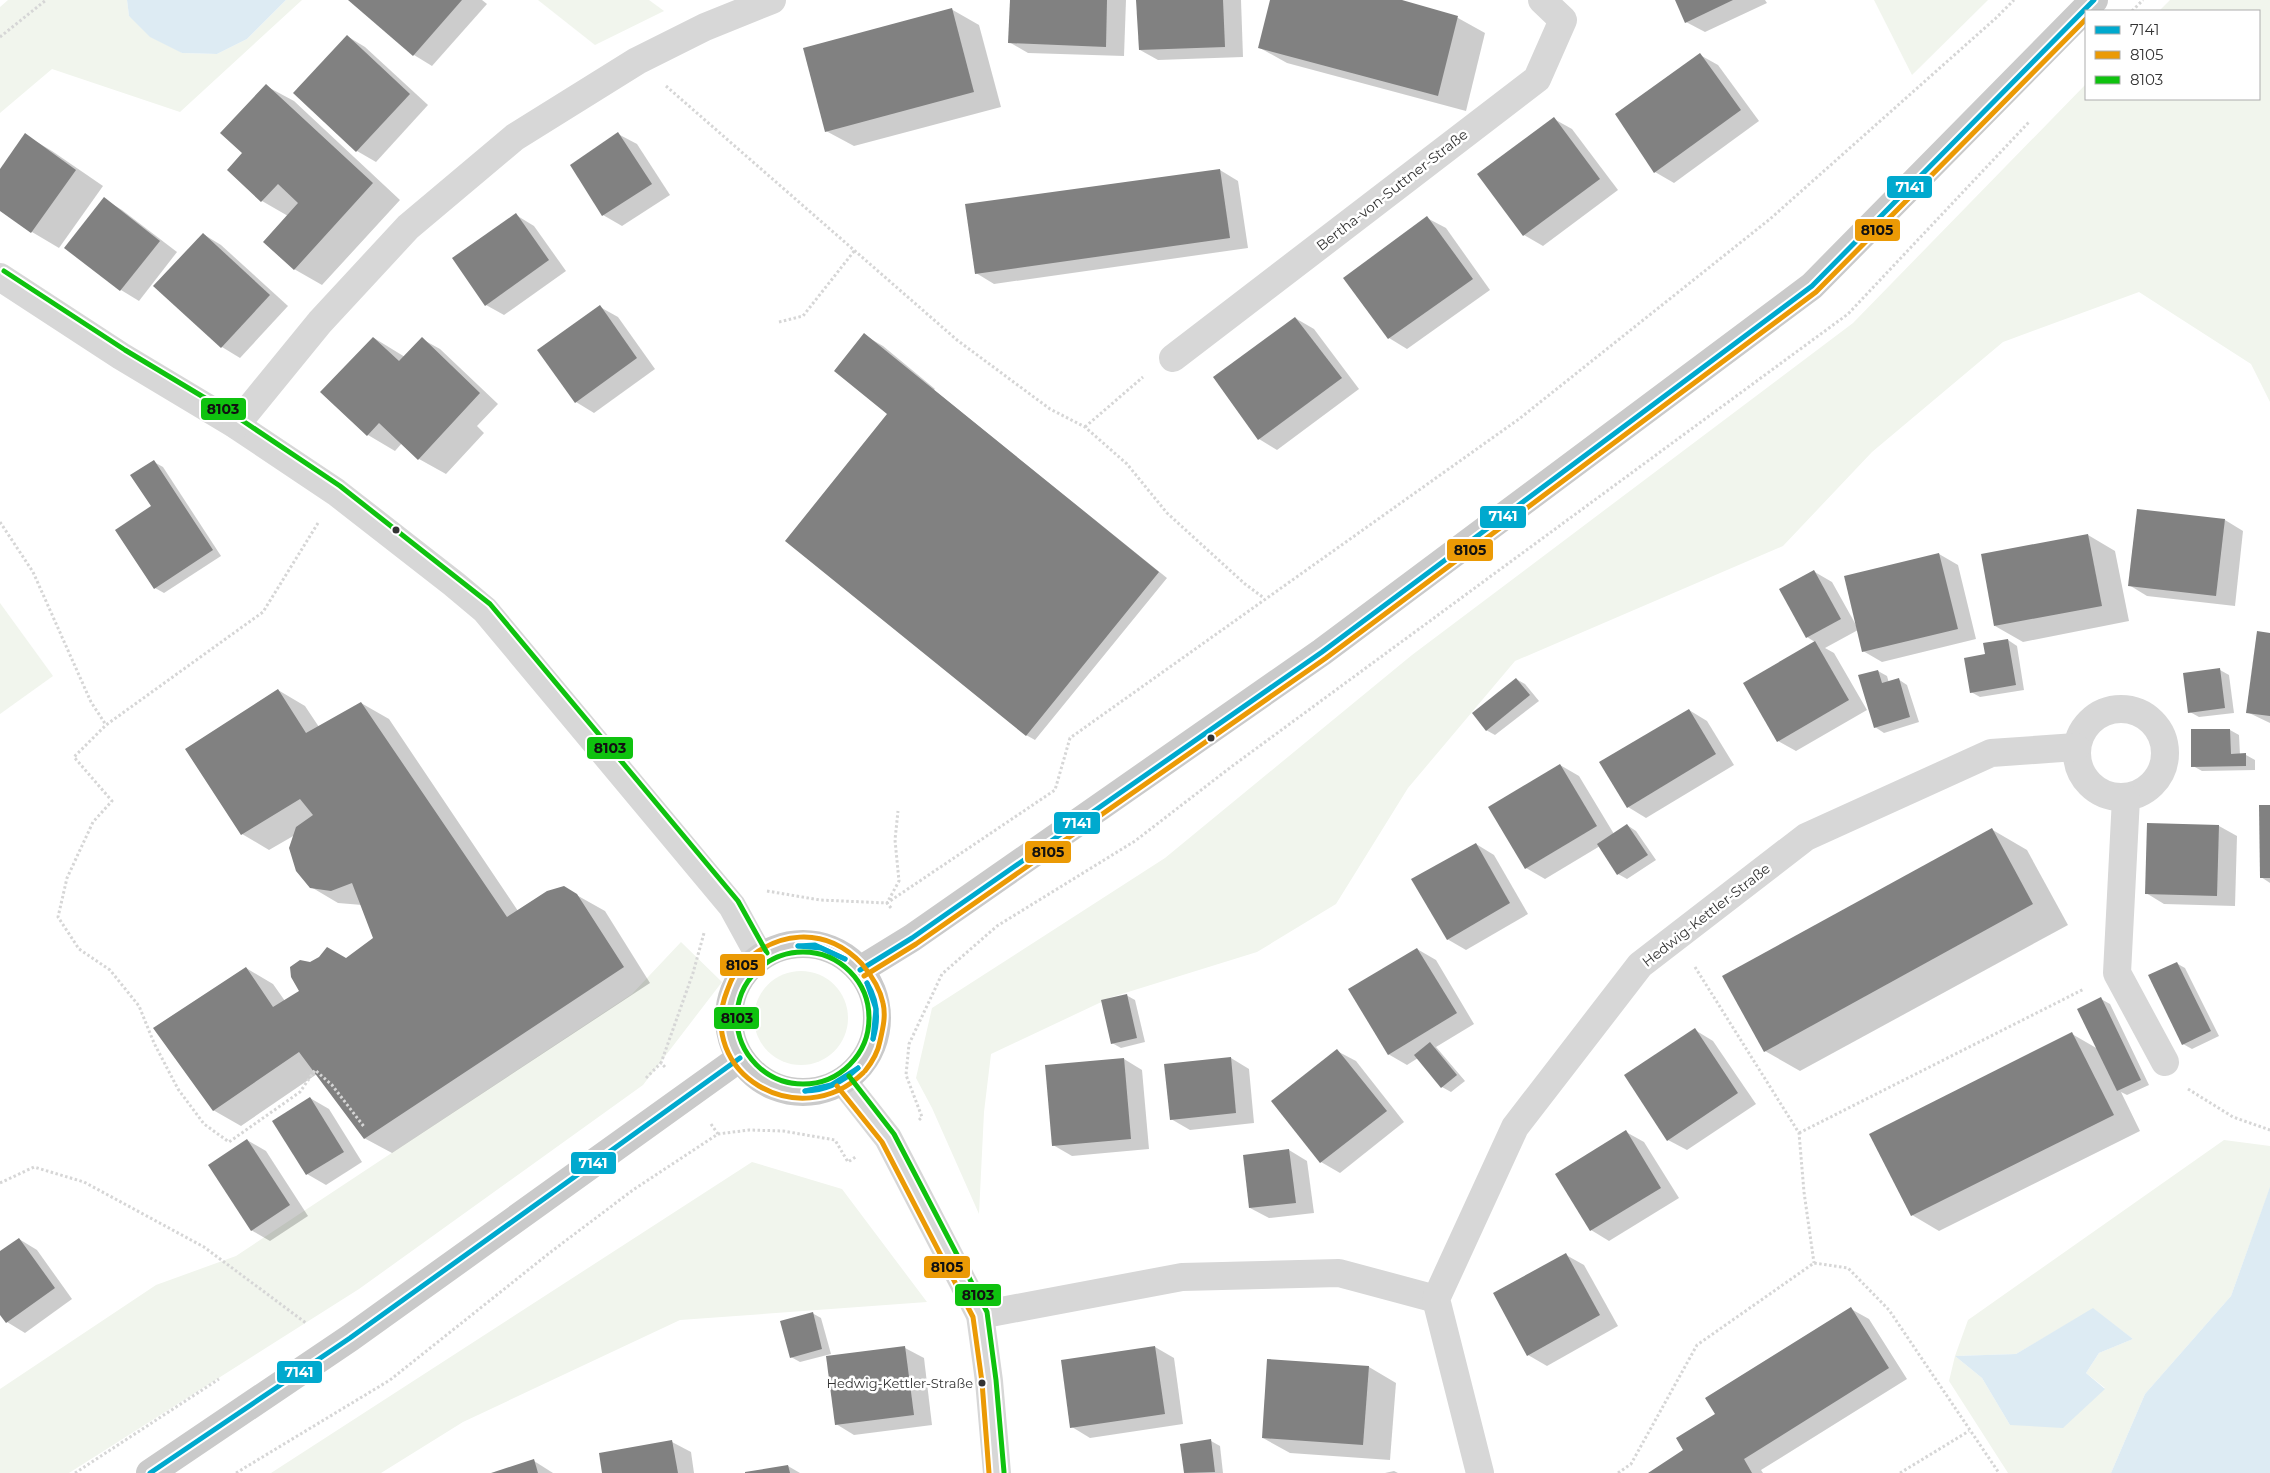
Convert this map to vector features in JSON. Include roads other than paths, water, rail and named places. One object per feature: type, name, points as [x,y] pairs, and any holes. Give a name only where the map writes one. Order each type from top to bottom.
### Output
[{"type":"main road","points":[[860,970],[912,938],[1322,652],[1812,286],[2094,0]]},
{"type":"main road","points":[[802,943],[830,950],[844,956],[860,970],[871,988],[875,1002],[876,1029],[870,1050],[863,1061],[843,1081],[821,1090],[798,1092],[775,1087],[755,1075],[740,1058],[731,1037],[728,1014],[733,993],[743,973],[760,957],[780,948],[802,943]]},
{"type":"main road","points":[[150,1473],[350,1338],[740,1058]]},
{"type":"street","points":[[236,425],[320,322],[408,227],[516,137],[637,61],[705,27],[772,0]]},
{"type":"street","name":"Bertha-von-Suttner-Straße","points":[[1173,358],[1537,79],[1564,20],[1542,0]]},
{"type":"street","points":[[0,277],[121,356],[236,425],[336,492],[485,610],[732,906],[760,957]]},
{"type":"street","points":[[2114,709],[2129,709],[2143,715],[2155,725],[2162,738],[2166,753],[2163,768],[2155,782],[2144,791],[2126,798],[2101,794],[2081,774],[2077,761],[2076,747],[2081,733],[2089,722],[2101,714],[2114,709]]},
{"type":"street","name":"Hedwig-Kettler-Straße","points":[[1436,1299],[1515,1127],[1640,965],[1806,837],[1991,753],[2076,747]]},
{"type":"street","points":[[2126,798],[2116,973],[2165,1062]]},
{"type":"street","points":[[843,1081],[888,1138],[980,1315],[996,1473]]},
{"type":"street","points":[[980,1315],[1182,1277],[1339,1273],[1436,1299],[1480,1473]]},
{"type":"place","name":"Hedwig-Kettler-Straße","points":[[982,1383]]}]
